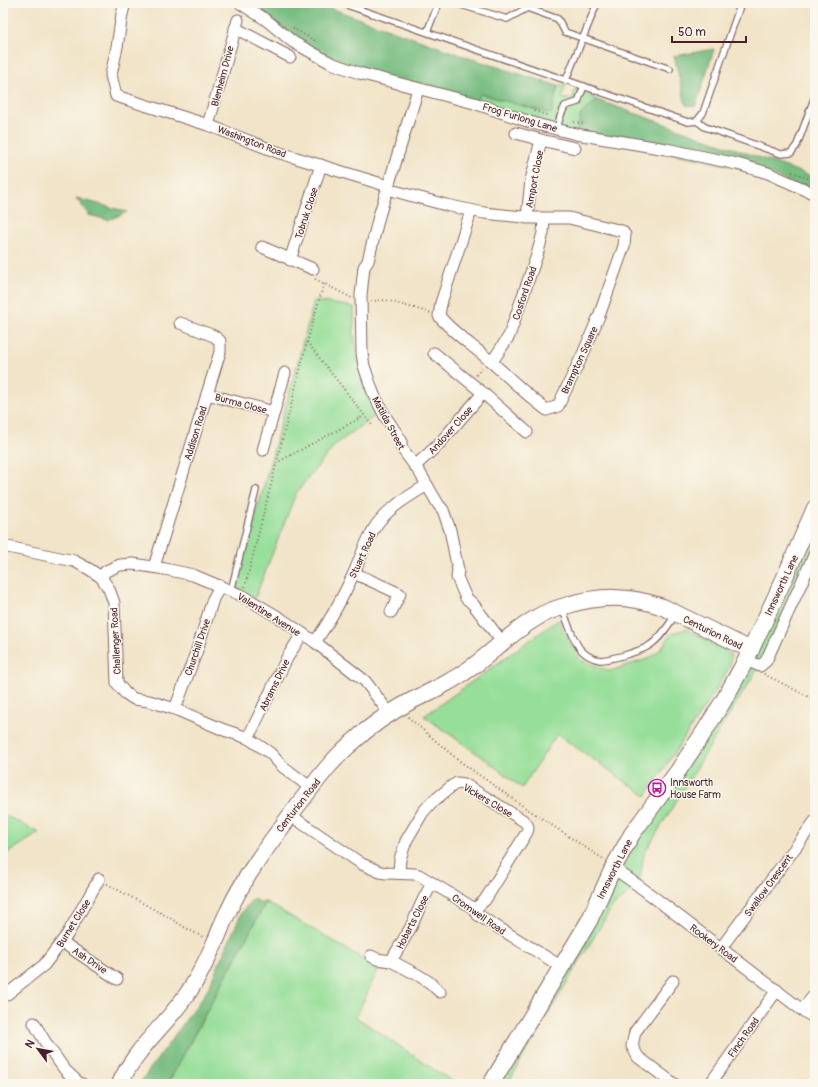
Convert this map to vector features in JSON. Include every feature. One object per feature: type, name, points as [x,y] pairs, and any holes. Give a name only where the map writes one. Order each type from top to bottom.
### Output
[{"type":"street","name":"Washington Road","points":[[125,3],[111,75],[116,96],[208,125],[277,152],[388,188]]},
{"type":"street","name":"Frog Furlong Lane","points":[[240,3],[265,19],[293,42],[331,63],[359,73],[474,103],[536,124],[558,124],[576,134],[666,149],[737,164],[768,173],[815,194]]},
{"type":"street","name":"Blenheim Drive","points":[[208,125],[237,24],[290,56]]},
{"type":"street","name":"Matilda Street","points":[[418,89],[375,231],[368,261],[364,267],[361,302],[362,353],[364,366],[369,381],[385,416],[401,440],[402,447],[427,484],[448,521],[458,570],[457,577],[466,598],[473,604],[502,642]]},
{"type":"street","name":"Amport Close","points":[[516,133],[575,148]]},
{"type":"street","name":"Amport Close","points":[[527,218],[532,180],[541,140]]},
{"type":"street","name":"Tobruk Close","points":[[290,260],[321,166]]},
{"type":"street","name":"Brampton Square","points":[[388,188],[471,211],[527,218],[569,218],[622,231],[624,235],[624,246],[599,316],[558,406],[547,410],[533,400],[490,360],[446,325],[440,316]]},
{"type":"street","points":[[440,316],[441,303],[471,211]]},
{"type":"street","name":"Cosford Road","points":[[490,360],[509,336],[537,255],[544,219]]},
{"type":"street","points":[[262,248],[313,269]]},
{"type":"street","name":"Addison Road","points":[[154,567],[220,352],[220,341],[214,336],[180,323]]},
{"type":"street","points":[[434,353],[483,393],[527,432]]},
{"type":"street","name":"Burma Close","points":[[263,450],[285,373]]},
{"type":"street","name":"Andover Close","points":[[415,466],[439,444],[483,393]]},
{"type":"street","name":"Burma Close","points":[[207,394],[274,412]]},
{"type":"street","name":"Stuart Road","points":[[315,642],[329,623],[354,574],[369,535],[378,522],[393,508],[427,484]]},
{"type":"street","name":"Innsworth Lane","points":[[491,1084],[589,921],[613,868],[632,834],[704,732],[752,659],[815,508]]},
{"type":"street","name":"Challenger Road","points":[[3,546],[74,561],[101,577],[109,589],[114,603],[117,683],[125,693],[134,699],[149,701],[175,709],[224,730],[248,738],[311,788]]},
{"type":"street","name":"Innsworth Lane","points":[[752,659],[766,661],[815,553]]},
{"type":"street","name":"Valentine Avenue","points":[[101,577],[106,571],[120,565],[133,564],[192,575],[243,596],[280,618],[315,642],[365,681],[394,711]]},
{"type":"street","points":[[354,574],[400,594],[392,612]]},
{"type":"street","name":"Churchill Drive","points":[[175,709],[197,650],[213,599],[220,586]]},
{"type":"street","name":"Centurion Road","points":[[120,1084],[127,1068],[139,1051],[174,1013],[188,994],[210,953],[227,912],[269,843],[332,762],[353,741],[374,724],[394,711],[441,687],[464,673],[502,642],[538,616],[587,600],[622,598],[651,603],[676,614],[752,659]]},
{"type":"street","name":"Abrams Drive","points":[[248,738],[287,658],[302,634]]},
{"type":"street","name":"Vickers Close","points":[[399,873],[400,859],[404,845],[423,812],[430,803],[452,786],[457,783],[464,784],[524,821],[528,825],[527,832],[485,900],[475,909]]},
{"type":"street","name":"Cromwell Road","points":[[290,815],[362,864],[380,872],[419,875],[475,909],[478,915],[562,967]]},
{"type":"street","name":"Swallow Crescent","points":[[721,948],[815,821]]},
{"type":"street","name":"Rookery Road","points":[[613,868],[639,886],[802,1010],[815,1018]]},
{"type":"street","name":"Burnet Close","points":[[6,995],[44,965],[67,935],[99,879]]},
{"type":"street","name":"Hobarts Close","points":[[391,961],[411,927],[432,883]]},
{"type":"street","name":"Ash Drive","points":[[62,942],[117,979]]},
{"type":"street","name":"Hobarts Close","points":[[371,956],[377,959],[391,961],[424,979],[440,992]]},
{"type":"street","points":[[673,981],[667,994],[635,1032],[632,1046],[638,1057],[674,1084]]},
{"type":"street","name":"Finch Road","points":[[712,1083],[777,990]]},
{"type":"street","points":[[802,1010],[815,994]]},
{"type":"street","points":[[34,1023],[47,1045],[65,1070],[82,1084]]},
{"type":"lane","points":[[342,3],[688,122],[697,121],[705,127],[781,154],[791,153],[797,145],[815,96]]},
{"type":"lane","points":[[427,32],[437,7],[441,3]]},
{"type":"lane","points":[[455,3],[507,19],[527,8],[558,19],[565,32],[670,69]]},
{"type":"lane","points":[[566,80],[597,3]]},
{"type":"lane","points":[[697,121],[703,113],[741,3]]},
{"type":"lane","points":[[558,124],[565,106],[578,102],[584,86]]},
{"type":"lane","points":[[231,591],[256,490]]},
{"type":"lane","name":"Centurion Road","points":[[562,607],[576,644],[580,650],[588,656],[600,660],[626,654],[651,645],[676,614]]},
{"type":"path","points":[[289,25],[319,44]]},
{"type":"path","points":[[531,110],[558,124],[590,125]]},
{"type":"path","points":[[789,170],[815,181]]},
{"type":"path","points":[[243,596],[307,342],[324,283],[361,302],[386,300],[440,316]]},
{"type":"path","points":[[307,342],[372,425]]},
{"type":"path","points":[[471,383],[490,360]]},
{"type":"path","points":[[276,463],[364,416]]},
{"type":"path","points":[[752,659],[756,671],[815,700]]},
{"type":"path","points":[[394,711],[458,760],[613,868]]},
{"type":"path","points":[[99,879],[205,938]]},
{"type":"green space","points":[[240,3],[316,3],[469,58],[558,86],[551,114],[481,94],[474,103],[331,63]]},
{"type":"green space","points":[[714,49],[696,106],[686,105],[674,56]]},
{"type":"green space","points":[[566,83],[562,98],[572,100],[576,86],[597,100],[581,114],[576,134],[474,103],[481,94],[551,114],[558,86]]},
{"type":"green space","points":[[597,100],[815,178],[815,194],[768,173],[576,134],[581,114]]},
{"type":"green space","points":[[76,198],[127,212],[108,220],[89,215]]},
{"type":"green space","points":[[314,301],[354,307],[354,333],[361,378],[376,415],[335,445],[296,493],[255,598],[236,588]]},
{"type":"green space","points":[[815,518],[815,553],[760,666],[644,854],[639,886],[612,907],[508,1084],[491,1084],[678,771]]},
{"type":"green space","points":[[558,620],[580,660],[610,671],[650,658],[661,649],[672,633],[686,629],[722,648],[731,655],[730,666],[719,685],[646,796],[557,734],[522,788],[489,762],[424,716]]},
{"type":"green space","points":[[3,814],[39,833],[3,856]]},
{"type":"green space","points":[[253,898],[258,902],[266,902],[167,1084],[139,1084],[207,991],[241,914]]},
{"type":"green space","points":[[266,902],[379,968],[356,1017],[456,1084],[168,1084]]},
{"type":"place","name":"Innsworth House Farm","points":[[657,788]]}]
